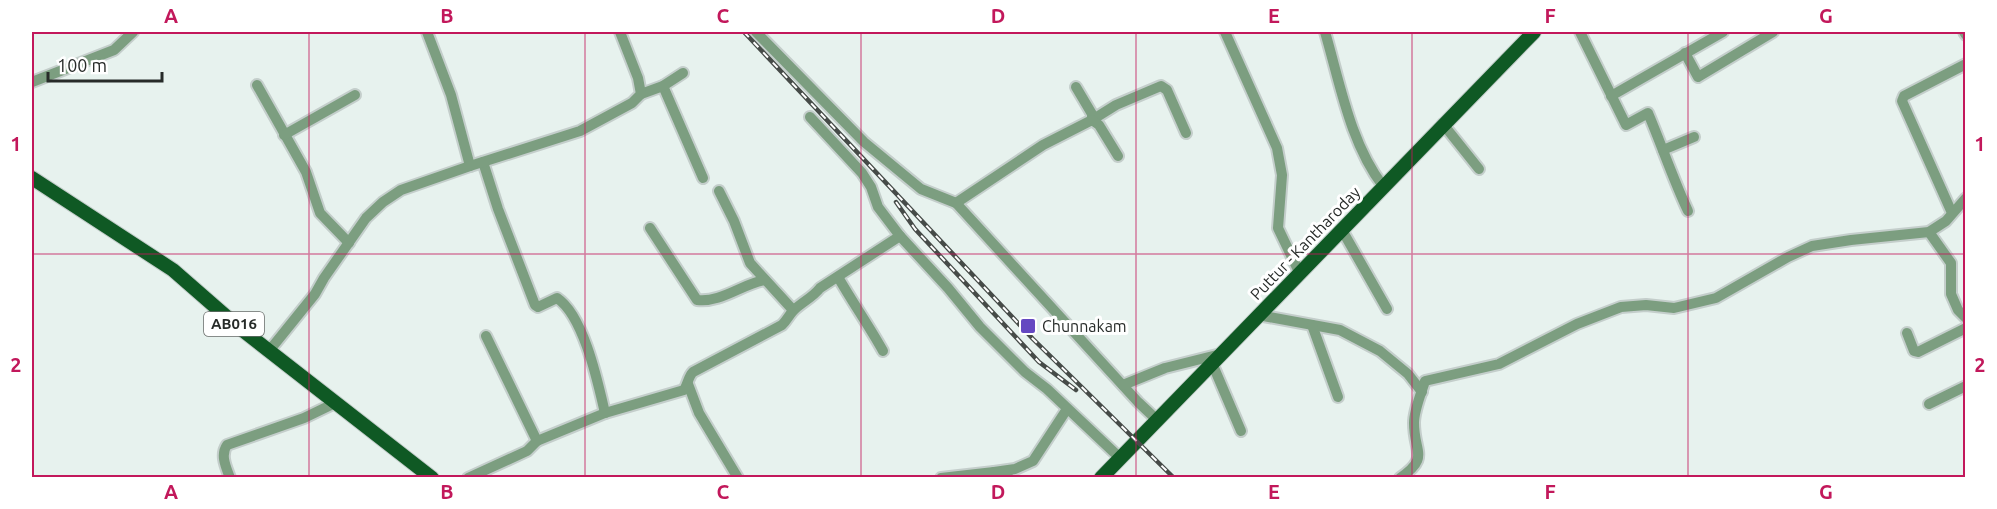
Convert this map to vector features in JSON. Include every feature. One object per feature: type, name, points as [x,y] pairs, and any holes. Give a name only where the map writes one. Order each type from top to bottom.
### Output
[{"type":"main road","name":"Puttur - Kantharoday","points":[[1101,477],[1534,32]]},
{"type":"main road","name":"AB016","points":[[32,178],[173,270],[236,325],[432,477]]},
{"type":"street","points":[[32,82],[114,50],[133,32]]},
{"type":"street","points":[[427,32],[451,95],[470,166]]},
{"type":"street","points":[[620,32],[638,78],[641,94]]},
{"type":"street","points":[[756,32],[864,142],[921,189],[956,203],[1156,419]]},
{"type":"street","points":[[1225,32],[1277,148],[1282,175],[1278,228],[1300,274]]},
{"type":"street","points":[[1325,32],[1354,131],[1372,172],[1383,186]]},
{"type":"street","points":[[1580,32],[1626,125],[1648,114],[1688,211]]},
{"type":"street","points":[[1611,96],[1723,32]]},
{"type":"street","points":[[1685,53],[1698,77],[1773,32]]},
{"type":"street","points":[[1952,213],[1902,101],[1904,96],[1965,64]]},
{"type":"street","points":[[269,351],[315,294],[366,219],[383,202],[401,190],[580,131],[632,103],[641,94],[663,86],[683,73]]},
{"type":"street","points":[[257,85],[306,172],[320,213],[349,243]]},
{"type":"street","points":[[663,86],[703,178]]},
{"type":"street","points":[[956,203],[1044,145],[1116,105],[1161,86],[1167,90],[1186,133]]},
{"type":"street","points":[[1076,87],[1092,114],[1092,120]]},
{"type":"street","points":[[284,135],[355,95]]},
{"type":"street","points":[[810,117],[862,172],[871,187],[878,207],[900,236],[980,327],[1120,458]]},
{"type":"street","points":[[1092,120],[1099,125],[1118,156]]},
{"type":"street","points":[[1443,124],[1479,169]]},
{"type":"street","points":[[1663,150],[1694,137]]},
{"type":"street","points":[[483,162],[498,209],[535,305],[538,307],[557,298],[564,302],[575,319],[591,357],[605,413]]},
{"type":"street","points":[[719,191],[750,262],[793,310]]},
{"type":"street","points":[[1400,477],[1415,467],[1419,457],[1414,422],[1425,381],[1499,364],[1577,324],[1622,307],[1646,305],[1674,308],[1716,298],[1812,246],[1929,232],[1946,221],[1965,198]]},
{"type":"street","points":[[650,228],[697,300],[708,301],[765,280]]},
{"type":"street","points":[[1342,230],[1387,309]]},
{"type":"street","points":[[1929,232],[1951,263],[1952,294],[1958,310],[1965,318]]},
{"type":"street","points":[[468,477],[527,451],[537,441],[605,413],[684,390],[693,372],[782,325],[790,318],[793,310],[813,297],[820,288],[900,236]]},
{"type":"street","points":[[838,278],[884,351]]},
{"type":"street","points":[[1258,315],[1340,330],[1380,351],[1408,374],[1422,392]]},
{"type":"street","points":[[1312,325],[1338,397]]},
{"type":"street","points":[[1908,333],[1914,351],[1918,352],[1965,328]]},
{"type":"street","points":[[486,336],[537,441]]},
{"type":"street","points":[[1123,385],[1165,368],[1217,358],[1241,431]]},
{"type":"street","points":[[688,384],[699,413],[738,477]]},
{"type":"street","points":[[1929,404],[1965,386]]},
{"type":"street","points":[[230,477],[224,456],[227,445],[304,418],[335,403]]},
{"type":"street","points":[[941,477],[1015,469],[1033,461],[1067,409]]},
{"type":"street","points":[[994,472],[1009,477]]},
{"type":"railway","points":[[744,32],[1033,339],[1174,478]]},
{"type":"railway","points":[[896,202],[915,229],[1039,362],[1076,390]]},
{"type":"place","name":"Chunnakam","points":[[1028,326]]}]
